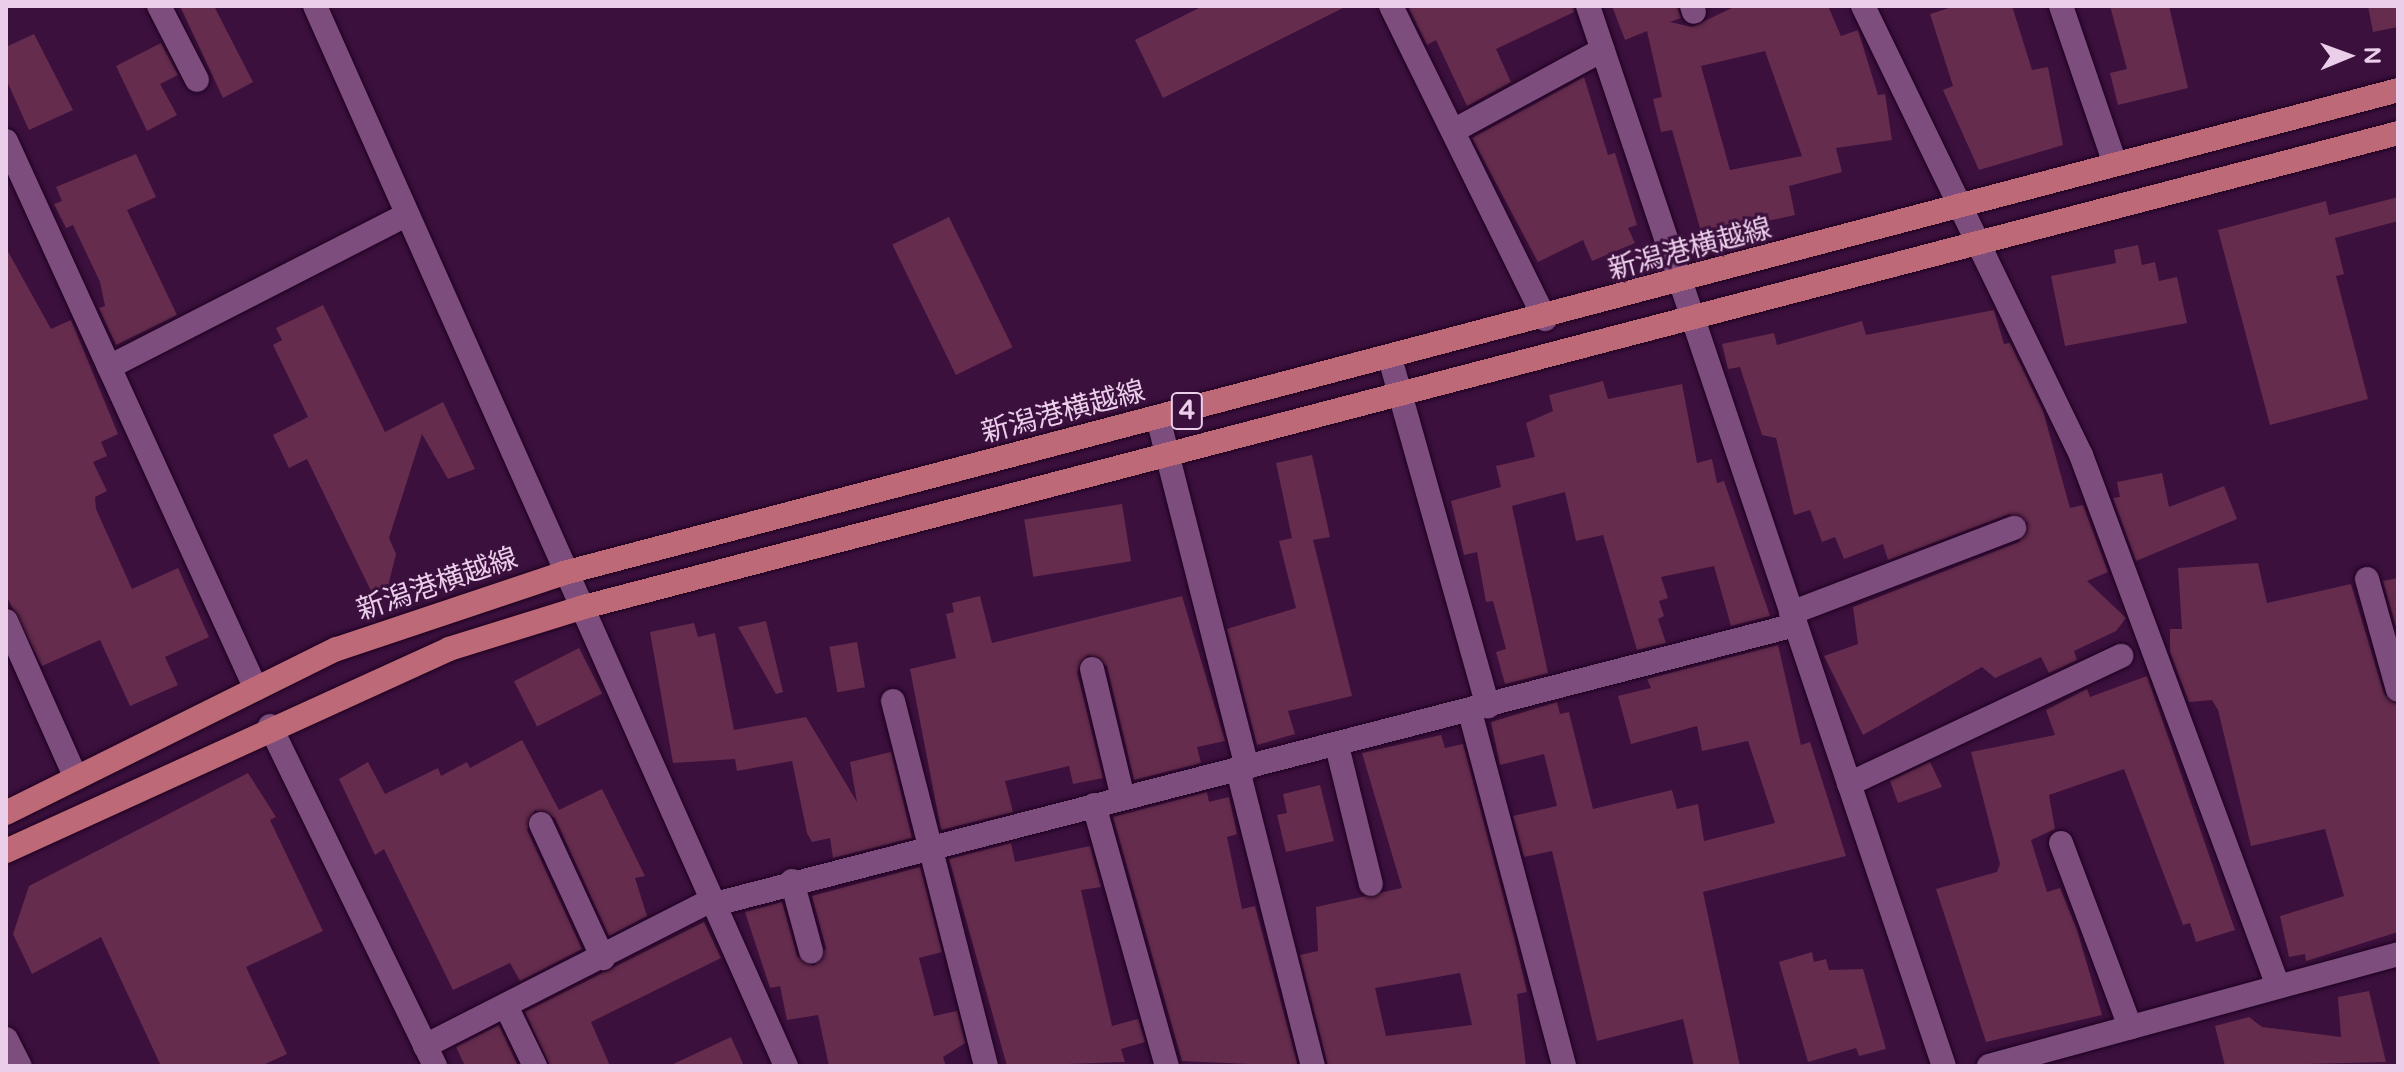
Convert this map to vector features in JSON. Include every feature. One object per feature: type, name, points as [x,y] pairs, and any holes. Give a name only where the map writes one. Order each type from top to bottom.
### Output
[{"type":"main road","name":"新潟港横越線","points":[[6,813],[337,649],[564,573],[1677,285],[1959,206],[2398,90]]},
{"type":"main road","name":"4","points":[[6,851],[270,726],[449,649],[584,607],[1402,398],[2398,133]]},
{"type":"street","points":[[159,6],[197,80]]},
{"type":"street","points":[[315,6],[564,573],[584,607],[786,1066]]},
{"type":"street","points":[[1391,6],[1545,319]]},
{"type":"street","points":[[1588,6],[1688,322],[1793,619],[1944,1066]]},
{"type":"street","points":[[1863,6],[2081,455],[2278,986]]},
{"type":"street","points":[[2061,6],[2115,164]]},
{"type":"street","points":[[1453,131],[1602,50]]},
{"type":"street","points":[[6,141],[256,689]]},
{"type":"street","points":[[109,367],[406,215]]},
{"type":"street","points":[[1390,358],[1479,709],[1564,1066]]},
{"type":"street","points":[[1158,418],[1313,1066]]},
{"type":"street","points":[[270,726],[430,1056],[506,1006],[714,902],[927,845],[1479,709],[1793,619],[2014,528]]},
{"type":"street","points":[[2367,579],[2398,690]]},
{"type":"street","points":[[6,621],[76,778]]},
{"type":"street","points":[[1849,784],[2121,656]]},
{"type":"street","points":[[1092,669],[1123,798]]},
{"type":"street","points":[[893,701],[927,845],[986,1066]]},
{"type":"street","points":[[1337,746],[1371,884]]},
{"type":"street","points":[[1094,805],[1167,1066]]},
{"type":"street","points":[[541,824],[603,958]]},
{"type":"street","points":[[2061,843],[2130,1027]]},
{"type":"street","points":[[792,881],[811,951]]},
{"type":"street","points":[[1989,1066],[2278,986],[2396,962]]},
{"type":"street","points":[[506,1006],[535,1066]]},
{"type":"street","points":[[6,1039],[20,1066]]},
{"type":"building","points":[[180,6],[214,6],[253,82],[223,98]]},
{"type":"building","points":[[1203,6],[1347,6],[1163,98],[1135,40]]},
{"type":"building","points":[[1408,6],[1573,6],[1574,12],[1496,49],[1511,82],[1467,106],[1436,40],[1427,45]]},
{"type":"building","points":[[1612,6],[1677,6],[1681,18],[1670,22],[1692,27],[1736,6],[1828,6],[1841,36],[1858,30],[1878,95],[1885,94],[1892,140],[1836,148],[1842,172],[1789,186],[1795,215],[1702,235],[1672,130],[1661,132],[1653,99],[1662,97],[1647,31],[1625,40]],"holes":[[[1765,51],[1802,156],[1730,170],[1701,66]]]},
{"type":"building","points":[[1955,6],[2012,6],[2032,70],[2048,67],[2063,145],[1979,170],[1943,90],[1953,86],[1930,14]]},
{"type":"building","points":[[2110,6],[2169,6],[2188,88],[2118,105],[2110,73],[2127,69]]},
{"type":"building","points":[[2368,6],[2398,6],[2398,27],[2373,32]]},
{"type":"building","points":[[34,34],[73,110],[29,130],[6,79],[6,47]]},
{"type":"building","points":[[161,43],[178,75],[160,84],[177,115],[147,131],[116,66]]},
{"type":"building","points":[[1584,77],[1608,155],[1615,153],[1637,225],[1628,228],[1635,243],[1592,261],[1583,240],[1538,262],[1472,138]]},
{"type":"building","points":[[136,154],[156,197],[127,210],[177,315],[116,345],[99,308],[105,306],[100,282],[73,225],[66,228],[54,204],[62,201],[56,187]]},
{"type":"building","points":[[2398,197],[2398,221],[2335,238],[2344,274],[2336,276],[2368,399],[2270,425],[2218,230],[2326,201],[2329,215]]},
{"type":"building","points":[[949,217],[1013,347],[956,375],[892,245]]},
{"type":"building","points":[[2138,245],[2142,265],[2155,262],[2159,281],[2177,277],[2187,323],[2065,346],[2051,276],[2116,263],[2114,250]]},
{"type":"building","points":[[6,248],[51,329],[71,320],[118,434],[101,442],[107,456],[93,462],[107,491],[95,497],[96,509],[132,589],[178,568],[209,637],[165,657],[178,685],[130,706],[100,640],[42,666],[6,595]]},
{"type":"building","points":[[323,305],[385,432],[443,402],[475,469],[448,479],[422,434],[389,538],[396,554],[388,586],[372,593],[307,459],[289,468],[273,435],[308,417],[273,345],[282,340],[276,328]]},
{"type":"building","points":[[1994,310],[2004,344],[2010,343],[2043,411],[2070,508],[2083,505],[2108,572],[2087,581],[2126,618],[2116,631],[2074,651],[2077,660],[2049,673],[2041,657],[1995,678],[1982,667],[1863,735],[1824,656],[1858,644],[1853,607],[2019,542],[2028,523],[2009,514],[1888,560],[1883,544],[1844,559],[1835,537],[1822,542],[1810,510],[1794,515],[1776,438],[1762,435],[1740,367],[1728,369],[1722,344],[1774,333],[1777,345],[1862,321],[1866,335]]},
{"type":"building","points":[[1603,381],[1608,399],[1682,384],[1697,463],[1712,459],[1717,483],[1724,481],[1770,616],[1731,626],[1714,566],[1661,577],[1668,598],[1659,601],[1664,616],[1658,619],[1666,643],[1637,650],[1603,535],[1576,541],[1565,492],[1512,506],[1548,673],[1505,684],[1496,652],[1506,649],[1493,601],[1486,602],[1477,552],[1464,555],[1451,501],[1501,487],[1496,466],[1535,457],[1526,423],[1553,411],[1549,395]]},
{"type":"building","points":[[1312,455],[1330,537],[1313,540],[1352,696],[1288,711],[1295,734],[1257,745],[1227,629],[1296,608],[1279,541],[1292,538],[1276,463]]},
{"type":"building","points":[[2162,473],[2169,507],[2224,486],[2237,519],[2136,561],[2113,498],[2120,497],[2117,482]]},
{"type":"building","points":[[1122,504],[1131,561],[1033,577],[1024,519]]},
{"type":"building","points":[[2258,563],[2267,603],[2351,584],[2384,694],[2398,705],[2398,932],[2306,961],[2305,954],[2289,957],[2280,916],[2344,896],[2325,829],[2251,846],[2218,710],[2212,700],[2189,702],[2170,652],[2170,629],[2182,629],[2178,568]]},
{"type":"building","points":[[2398,578],[2398,634],[2383,581]]},
{"type":"building","points":[[980,596],[992,643],[1182,596],[1225,741],[1197,747],[1201,763],[1134,780],[1107,666],[1088,655],[1077,672],[1103,778],[1073,784],[1069,766],[1005,781],[1013,812],[941,830],[910,669],[956,658],[946,614],[954,612],[952,603]]},
{"type":"building","points":[[766,621],[783,692],[776,694],[738,627]]},
{"type":"building","points":[[694,623],[698,637],[715,633],[734,730],[806,717],[857,802],[850,762],[891,752],[912,838],[833,858],[830,838],[812,842],[807,833],[792,761],[737,771],[735,759],[673,763],[650,632]]},
{"type":"building","points":[[857,642],[865,687],[837,692],[829,647]]},
{"type":"building","points":[[1778,645],[1801,745],[1810,742],[1846,856],[1703,892],[1740,1066],[1694,1066],[1683,1019],[1597,1041],[1552,851],[1524,857],[1513,816],[1557,806],[1544,754],[1500,765],[1491,722],[1557,702],[1560,714],[1569,712],[1593,809],[1672,790],[1677,809],[1698,804],[1704,841],[1775,823],[1748,741],[1702,751],[1697,726],[1631,744],[1618,696],[1651,688],[1647,679]]},
{"type":"building","points":[[579,648],[602,693],[537,727],[514,681]]},
{"type":"building","points":[[2147,676],[2235,930],[2196,942],[2190,923],[2183,925],[2124,769],[2049,795],[2055,829],[2031,840],[2047,892],[2060,888],[2077,930],[2102,1015],[1986,1042],[1936,889],[1997,872],[2000,864],[1971,752],[2055,735],[2046,710],[2087,689],[2090,697]]},
{"type":"building","points":[[1441,735],[1445,748],[1463,744],[1527,992],[1517,994],[1526,1066],[1328,1066],[1300,955],[1318,951],[1316,907],[1402,888],[1362,753]],"holes":[[[1460,973],[1472,1025],[1386,1036],[1375,988]]]},
{"type":"building","points":[[522,740],[559,810],[602,789],[645,876],[635,878],[647,916],[609,936],[555,818],[535,810],[527,830],[582,949],[520,981],[510,963],[453,990],[384,849],[375,855],[339,779],[368,762],[385,794],[438,768],[441,776],[467,762],[470,768]]},
{"type":"building","points":[[1930,762],[1942,787],[1898,803],[1890,781]]},
{"type":"building","points":[[248,773],[276,817],[270,820],[323,931],[246,967],[287,1054],[261,1066],[161,1066],[101,937],[32,974],[13,934],[29,886]]},
{"type":"building","points":[[1320,785],[1334,841],[1286,852],[1277,815],[1287,813],[1283,794]]},
{"type":"building","points":[[1207,792],[1209,802],[1229,797],[1237,834],[1227,837],[1242,909],[1255,906],[1298,1066],[1182,1061],[1113,817]]},
{"type":"building","points":[[1011,843],[1015,862],[1090,846],[1101,887],[1081,890],[1112,1026],[1138,1019],[1145,1042],[1121,1049],[1125,1062],[1007,1066],[949,859]]},
{"type":"building","points":[[920,867],[942,952],[919,958],[934,1016],[957,1011],[965,1043],[943,1057],[946,1066],[829,1066],[818,1015],[787,1020],[780,986],[770,988],[745,912],[782,902],[797,956],[814,966],[826,948],[812,896]]},
{"type":"building","points":[[704,922],[721,958],[591,1022],[610,1066],[550,1066],[525,1012]]},
{"type":"building","points":[[1812,952],[1814,962],[1826,959],[1829,970],[1863,969],[1886,1049],[1859,1056],[1856,1048],[1808,1062],[1779,962]]},
{"type":"building","points":[[2369,991],[2386,1062],[2225,1066],[2215,1026],[2249,1017],[2262,1027],[2341,1037],[2338,997]]},
{"type":"building","points":[[499,1025],[518,1066],[465,1066],[456,1047]]},
{"type":"building","points":[[731,1037],[744,1066],[669,1066]]}]
